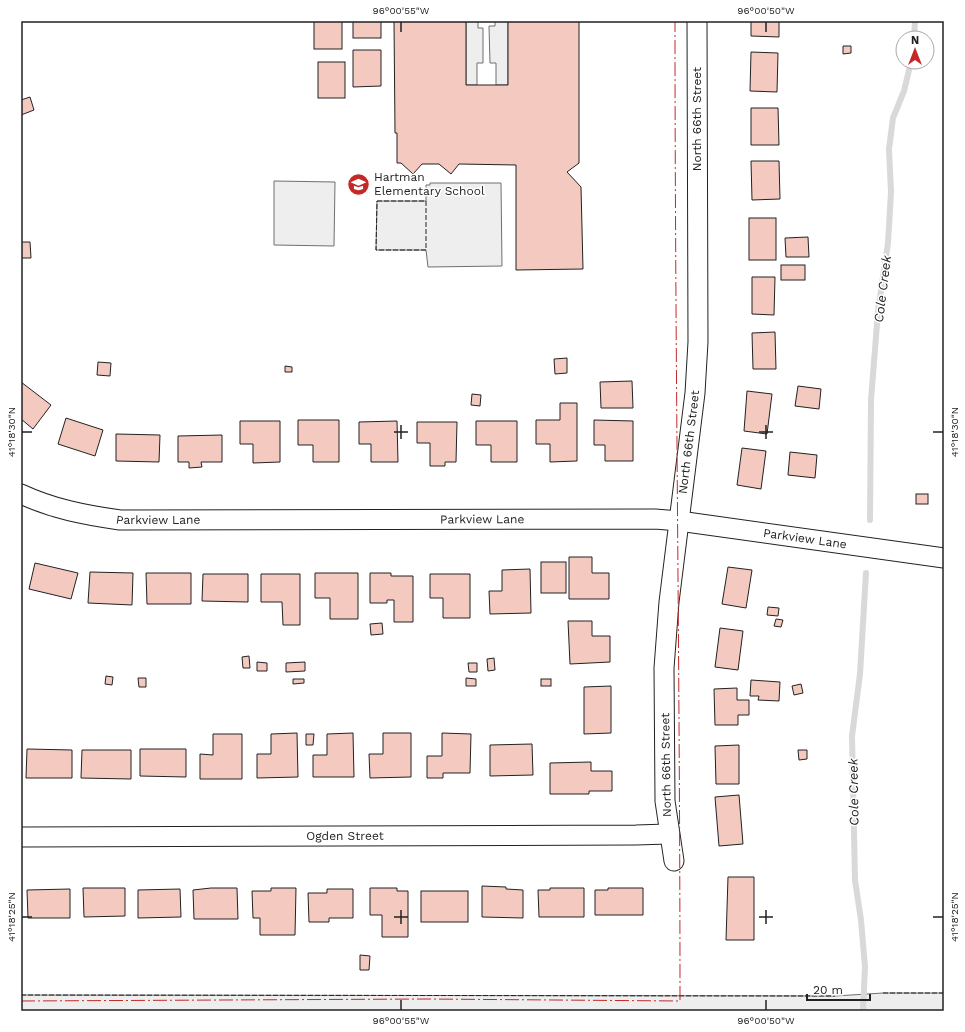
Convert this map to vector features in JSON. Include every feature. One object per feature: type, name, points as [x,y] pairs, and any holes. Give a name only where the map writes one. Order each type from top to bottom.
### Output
[{"type":"street","name":"North 66th Street","points":[[674,862],[668,834],[665,801],[664,668],[668,602],[695,393],[698,342],[697,21]]},
{"type":"street","name":"Parkview Lane","points":[[21,494],[44,504],[78,514],[120,520],[655,519],[679,521],[944,558]]},
{"type":"street","name":"Ogden Street","points":[[21,837],[668,834]]},
{"type":"shaded area","points":[[466,21],[478,21],[478,28],[483,28],[483,63],[477,63],[477,85],[466,85]]},
{"type":"shaded area","points":[[495,21],[508,21],[508,85],[496,85],[496,63],[490,63],[489,26],[495,26]]},
{"type":"shaded area","points":[[274,181],[335,182],[334,246],[274,245]]},
{"type":"shaded area","points":[[430,183],[501,183],[502,266],[428,267],[426,250],[376,250],[377,201],[426,201],[426,185],[430,185]]},
{"type":"shaded area","points":[[883,993],[944,993],[944,1011],[21,1011],[21,995],[835,996]]},
{"type":"building","points":[[314,21],[342,21],[342,49],[314,49]]},
{"type":"building","points":[[353,21],[381,21],[381,38],[353,38]]},
{"type":"building","points":[[394,21],[466,21],[466,85],[508,85],[508,21],[579,21],[579,163],[567,172],[581,187],[583,269],[516,270],[516,165],[459,164],[451,174],[439,164],[422,164],[413,174],[401,163],[397,163],[397,133],[395,133]]},
{"type":"building","points":[[751,21],[779,21],[779,37],[751,36]]},
{"type":"building","points":[[843,46],[851,46],[851,53],[843,54]]},
{"type":"building","points":[[353,50],[381,50],[381,86],[353,87]]},
{"type":"building","points":[[751,52],[778,53],[777,92],[750,91]]},
{"type":"building","points":[[318,62],[345,62],[345,98],[318,98]]},
{"type":"building","points":[[30,97],[34,110],[21,115],[21,100]]},
{"type":"building","points":[[751,108],[778,108],[779,145],[751,145]]},
{"type":"building","points":[[751,161],[779,161],[780,199],[752,200]]},
{"type":"building","points":[[749,218],[776,218],[776,260],[749,260]]},
{"type":"building","points":[[808,237],[809,257],[786,257],[785,238]]},
{"type":"building","points":[[21,242],[30,242],[31,258],[21,258]]},
{"type":"building","points":[[781,265],[805,265],[805,280],[781,280]]},
{"type":"building","points":[[752,277],[775,277],[774,315],[752,314]]},
{"type":"building","points":[[775,332],[776,369],[753,369],[752,333]]},
{"type":"building","points":[[567,358],[567,373],[555,374],[554,359]]},
{"type":"building","points":[[98,362],[111,363],[110,376],[97,375]]},
{"type":"building","points":[[285,366],[292,367],[292,372],[285,372]]},
{"type":"building","points":[[632,381],[633,408],[601,408],[600,382]]},
{"type":"building","points":[[21,382],[51,405],[33,429],[21,419]]},
{"type":"building","points":[[798,386],[821,389],[819,409],[795,406]]},
{"type":"building","points":[[747,391],[772,394],[767,434],[744,431]]},
{"type":"building","points":[[472,394],[481,395],[480,406],[471,405]]},
{"type":"building","points":[[560,403],[577,403],[577,461],[550,462],[550,444],[536,444],[536,420],[560,420]]},
{"type":"building","points":[[66,418],[103,430],[95,456],[58,444]]},
{"type":"building","points":[[298,420],[339,420],[339,462],[313,462],[313,445],[298,445]]},
{"type":"building","points":[[594,420],[633,421],[633,461],[605,461],[605,445],[594,445]]},
{"type":"building","points":[[240,421],[280,421],[280,462],[253,463],[253,444],[240,444]]},
{"type":"building","points":[[397,421],[398,462],[371,462],[371,444],[359,444],[359,422]]},
{"type":"building","points":[[476,421],[517,421],[517,462],[491,462],[491,445],[476,445]]},
{"type":"building","points":[[417,422],[457,422],[456,462],[445,462],[445,466],[430,466],[430,443],[417,443]]},
{"type":"building","points":[[116,434],[160,435],[159,462],[116,461]]},
{"type":"building","points":[[222,435],[222,462],[201,462],[202,467],[189,468],[189,462],[178,462],[178,436]]},
{"type":"building","points":[[742,448],[766,451],[761,489],[737,485]]},
{"type":"building","points":[[790,452],[817,455],[815,478],[788,475]]},
{"type":"building","points":[[916,494],[928,494],[928,504],[916,504]]},
{"type":"building","points":[[569,557],[592,557],[592,573],[609,573],[609,599],[569,599]]},
{"type":"building","points":[[541,562],[566,562],[566,593],[541,593]]},
{"type":"building","points":[[35,563],[78,573],[71,599],[29,589]]},
{"type":"building","points":[[728,567],[752,570],[746,608],[722,604]]},
{"type":"building","points":[[530,569],[531,613],[490,614],[489,591],[502,591],[502,570]]},
{"type":"building","points":[[90,572],[133,573],[132,605],[88,603]]},
{"type":"building","points":[[146,573],[191,573],[191,604],[147,604]]},
{"type":"building","points":[[315,573],[358,573],[358,619],[330,619],[330,598],[315,598]]},
{"type":"building","points":[[370,573],[391,573],[391,576],[413,576],[413,622],[394,622],[394,600],[387,600],[387,603],[370,603]]},
{"type":"building","points":[[203,574],[248,574],[248,602],[202,601]]},
{"type":"building","points":[[261,574],[300,574],[300,625],[283,625],[282,602],[261,602]]},
{"type":"building","points":[[430,574],[470,574],[470,618],[443,618],[443,598],[430,598]]},
{"type":"building","points":[[768,607],[779,608],[778,616],[767,615]]},
{"type":"building","points":[[776,619],[783,620],[781,627],[774,626]]},
{"type":"building","points":[[568,621],[592,621],[592,636],[610,636],[610,662],[570,664]]},
{"type":"building","points":[[382,623],[383,634],[371,635],[370,624]]},
{"type":"building","points":[[720,628],[743,631],[738,670],[715,667]]},
{"type":"building","points":[[249,656],[250,668],[243,668],[242,657]]},
{"type":"building","points":[[494,658],[495,670],[488,671],[487,659]]},
{"type":"building","points":[[257,662],[267,663],[267,671],[257,671]]},
{"type":"building","points":[[305,662],[305,671],[286,672],[286,663]]},
{"type":"building","points":[[468,663],[477,663],[477,672],[469,672]]},
{"type":"building","points":[[106,676],[113,677],[112,685],[105,684]]},
{"type":"building","points":[[138,678],[146,678],[146,687],[139,687]]},
{"type":"building","points":[[466,678],[476,679],[476,686],[466,686]]},
{"type":"building","points":[[293,679],[304,679],[304,683],[293,684]]},
{"type":"building","points":[[541,679],[551,679],[551,686],[541,686]]},
{"type":"building","points":[[751,680],[780,682],[779,701],[758,700],[759,696],[750,696]]},
{"type":"building","points":[[801,684],[803,693],[794,695],[792,686]]},
{"type":"building","points":[[611,686],[611,733],[584,734],[584,687]]},
{"type":"building","points":[[737,688],[737,700],[749,700],[749,715],[738,715],[738,725],[715,725],[714,689]]},
{"type":"building","points":[[297,733],[298,777],[257,778],[257,754],[271,754],[271,734]]},
{"type":"building","points":[[353,733],[354,777],[313,777],[313,755],[327,755],[327,734]]},
{"type":"building","points":[[383,733],[411,733],[411,777],[370,778],[369,754],[383,754]]},
{"type":"building","points":[[442,733],[471,734],[470,773],[443,773],[443,778],[427,778],[427,756],[442,756]]},
{"type":"building","points":[[213,734],[242,734],[242,779],[200,779],[200,754],[213,755]]},
{"type":"building","points":[[306,734],[314,734],[313,745],[306,745]]},
{"type":"building","points":[[532,744],[533,775],[490,776],[490,745]]},
{"type":"building","points":[[739,745],[739,784],[716,784],[715,746]]},
{"type":"building","points":[[27,749],[72,750],[72,778],[26,778]]},
{"type":"building","points":[[140,749],[186,749],[186,777],[140,776]]},
{"type":"building","points":[[82,750],[131,750],[131,779],[81,778]]},
{"type":"building","points":[[798,750],[807,750],[807,759],[799,760]]},
{"type":"building","points":[[591,762],[591,771],[612,771],[612,791],[589,791],[589,794],[550,794],[550,763]]},
{"type":"building","points":[[739,795],[743,844],[719,846],[715,797]]},
{"type":"building","points":[[728,877],[754,877],[754,940],[726,940]]},
{"type":"building","points":[[482,886],[506,887],[506,889],[523,890],[523,918],[482,917]]},
{"type":"building","points":[[83,888],[125,888],[125,916],[84,917]]},
{"type":"building","points":[[237,888],[238,919],[194,919],[193,890]]},
{"type":"building","points":[[271,888],[296,888],[295,935],[260,935],[260,918],[253,918],[252,891],[271,891]]},
{"type":"building","points":[[370,888],[397,888],[397,891],[408,891],[408,937],[382,937],[382,915],[370,915]]},
{"type":"building","points":[[550,888],[584,888],[584,917],[539,917],[538,890],[550,890]]},
{"type":"building","points":[[608,888],[643,888],[643,915],[595,915],[595,890],[608,890]]},
{"type":"building","points":[[70,889],[70,918],[28,918],[27,890]]},
{"type":"building","points":[[180,889],[181,917],[138,918],[138,890]]},
{"type":"building","points":[[327,889],[353,889],[353,918],[329,918],[329,922],[309,922],[308,893],[327,893]]},
{"type":"building","points":[[421,891],[468,891],[468,922],[421,922]]},
{"type":"building","points":[[360,955],[370,956],[369,970],[360,970]]},
{"type":"waterway","name":"Cole Creek","points":[[914,30],[915,21]]},
{"type":"waterway","name":"Cole Creek","points":[[870,520],[871,400],[878,311],[888,243],[891,192],[889,149],[893,118],[904,91],[909,70]]},
{"type":"waterway","name":"Cole Creek","points":[[863,1011],[865,967],[861,920],[855,880],[852,736],[860,674],[866,573]]},
{"type":"fence","points":[[377,201],[426,201],[426,250],[376,250],[377,201]]},
{"type":"fence","points":[[883,993],[944,993]]},
{"type":"fence","points":[[21,995],[835,996]]},
{"type":"power","points":[[21,1001],[427,999],[680,1001],[675,21]]},
{"type":"place","name":"Hartman Elementary School","points":[[359,184]]}]
